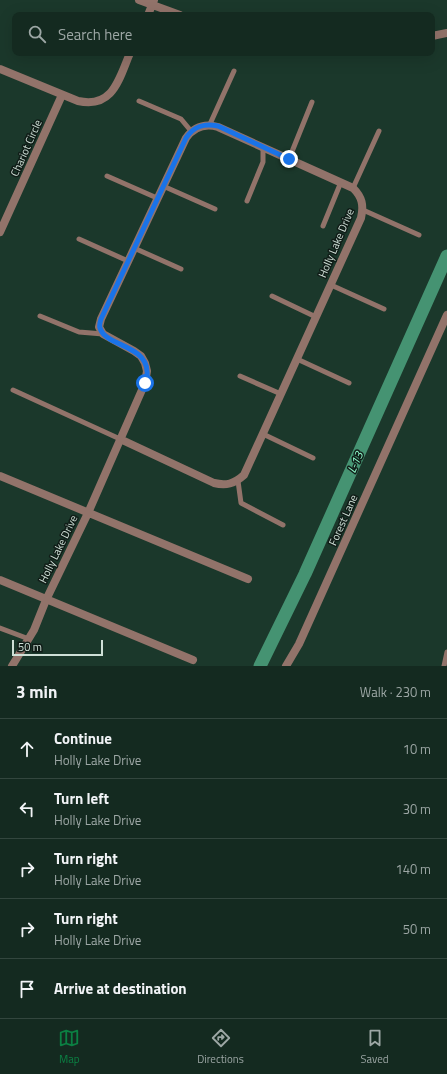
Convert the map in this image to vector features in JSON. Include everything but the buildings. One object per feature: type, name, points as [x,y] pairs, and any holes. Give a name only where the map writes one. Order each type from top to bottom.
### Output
[{"type":"street","points":[[139,0],[153,3],[173,12]]},
{"type":"street","points":[[435,35],[447,33]]},
{"type":"street","points":[[0,69],[78,101],[86,103],[96,102],[104,99],[111,93],[129,56]]},
{"type":"street","name":"Chariot Circle","points":[[0,232],[62,95]]},
{"type":"street","points":[[103,334],[99,327],[101,319],[186,138],[191,131],[198,126],[210,124],[218,126],[353,188]]},
{"type":"street","name":"Holly Lake Drive","points":[[238,481],[244,476],[361,218],[363,210],[361,198],[353,188]]},
{"type":"street","name":"Forest Lane","points":[[286,666],[299,644],[447,315]]},
{"type":"street","name":"Holly Lake Drive","points":[[12,666],[29,639],[88,513],[145,383],[147,371],[141,356],[103,334]]},
{"type":"street","points":[[120,439],[214,483],[226,485],[238,481]]},
{"type":"street","points":[[0,476],[248,579]]},
{"type":"street","points":[[0,580],[193,660]]},
{"type":"lane","points":[[210,124],[234,71]]},
{"type":"lane","points":[[139,101],[181,119],[191,131]]},
{"type":"lane","points":[[289,159],[312,102]]},
{"type":"lane","points":[[353,188],[379,131]]},
{"type":"lane","points":[[247,201],[263,162],[264,147]]},
{"type":"lane","points":[[107,176],[157,198]]},
{"type":"lane","points":[[323,226],[341,182]]},
{"type":"lane","points":[[163,186],[215,209]]},
{"type":"lane","points":[[363,210],[419,235]]},
{"type":"lane","points":[[79,239],[128,261]]},
{"type":"lane","points":[[134,248],[181,269]]},
{"type":"lane","points":[[330,285],[384,310]]},
{"type":"lane","points":[[272,296],[316,317]]},
{"type":"lane","points":[[40,316],[79,332],[103,334]]},
{"type":"lane","points":[[297,360],[349,384]]},
{"type":"lane","points":[[240,376],[281,394]]},
{"type":"lane","points":[[13,390],[120,439]]},
{"type":"lane","points":[[263,434],[313,458]]},
{"type":"lane","points":[[238,481],[241,503],[283,525]]},
{"type":"lane","points":[[0,628],[29,639]]},
{"type":"lane","points":[[444,666],[447,652]]},
{"type":"waterway","name":"L-13","points":[[260,666],[305,574],[447,256]]},
{"type":"route","points":[[145,383],[147,371],[141,356],[103,334],[99,327],[101,319],[186,138],[191,131],[198,126],[210,124],[218,126],[289,159]]}]
